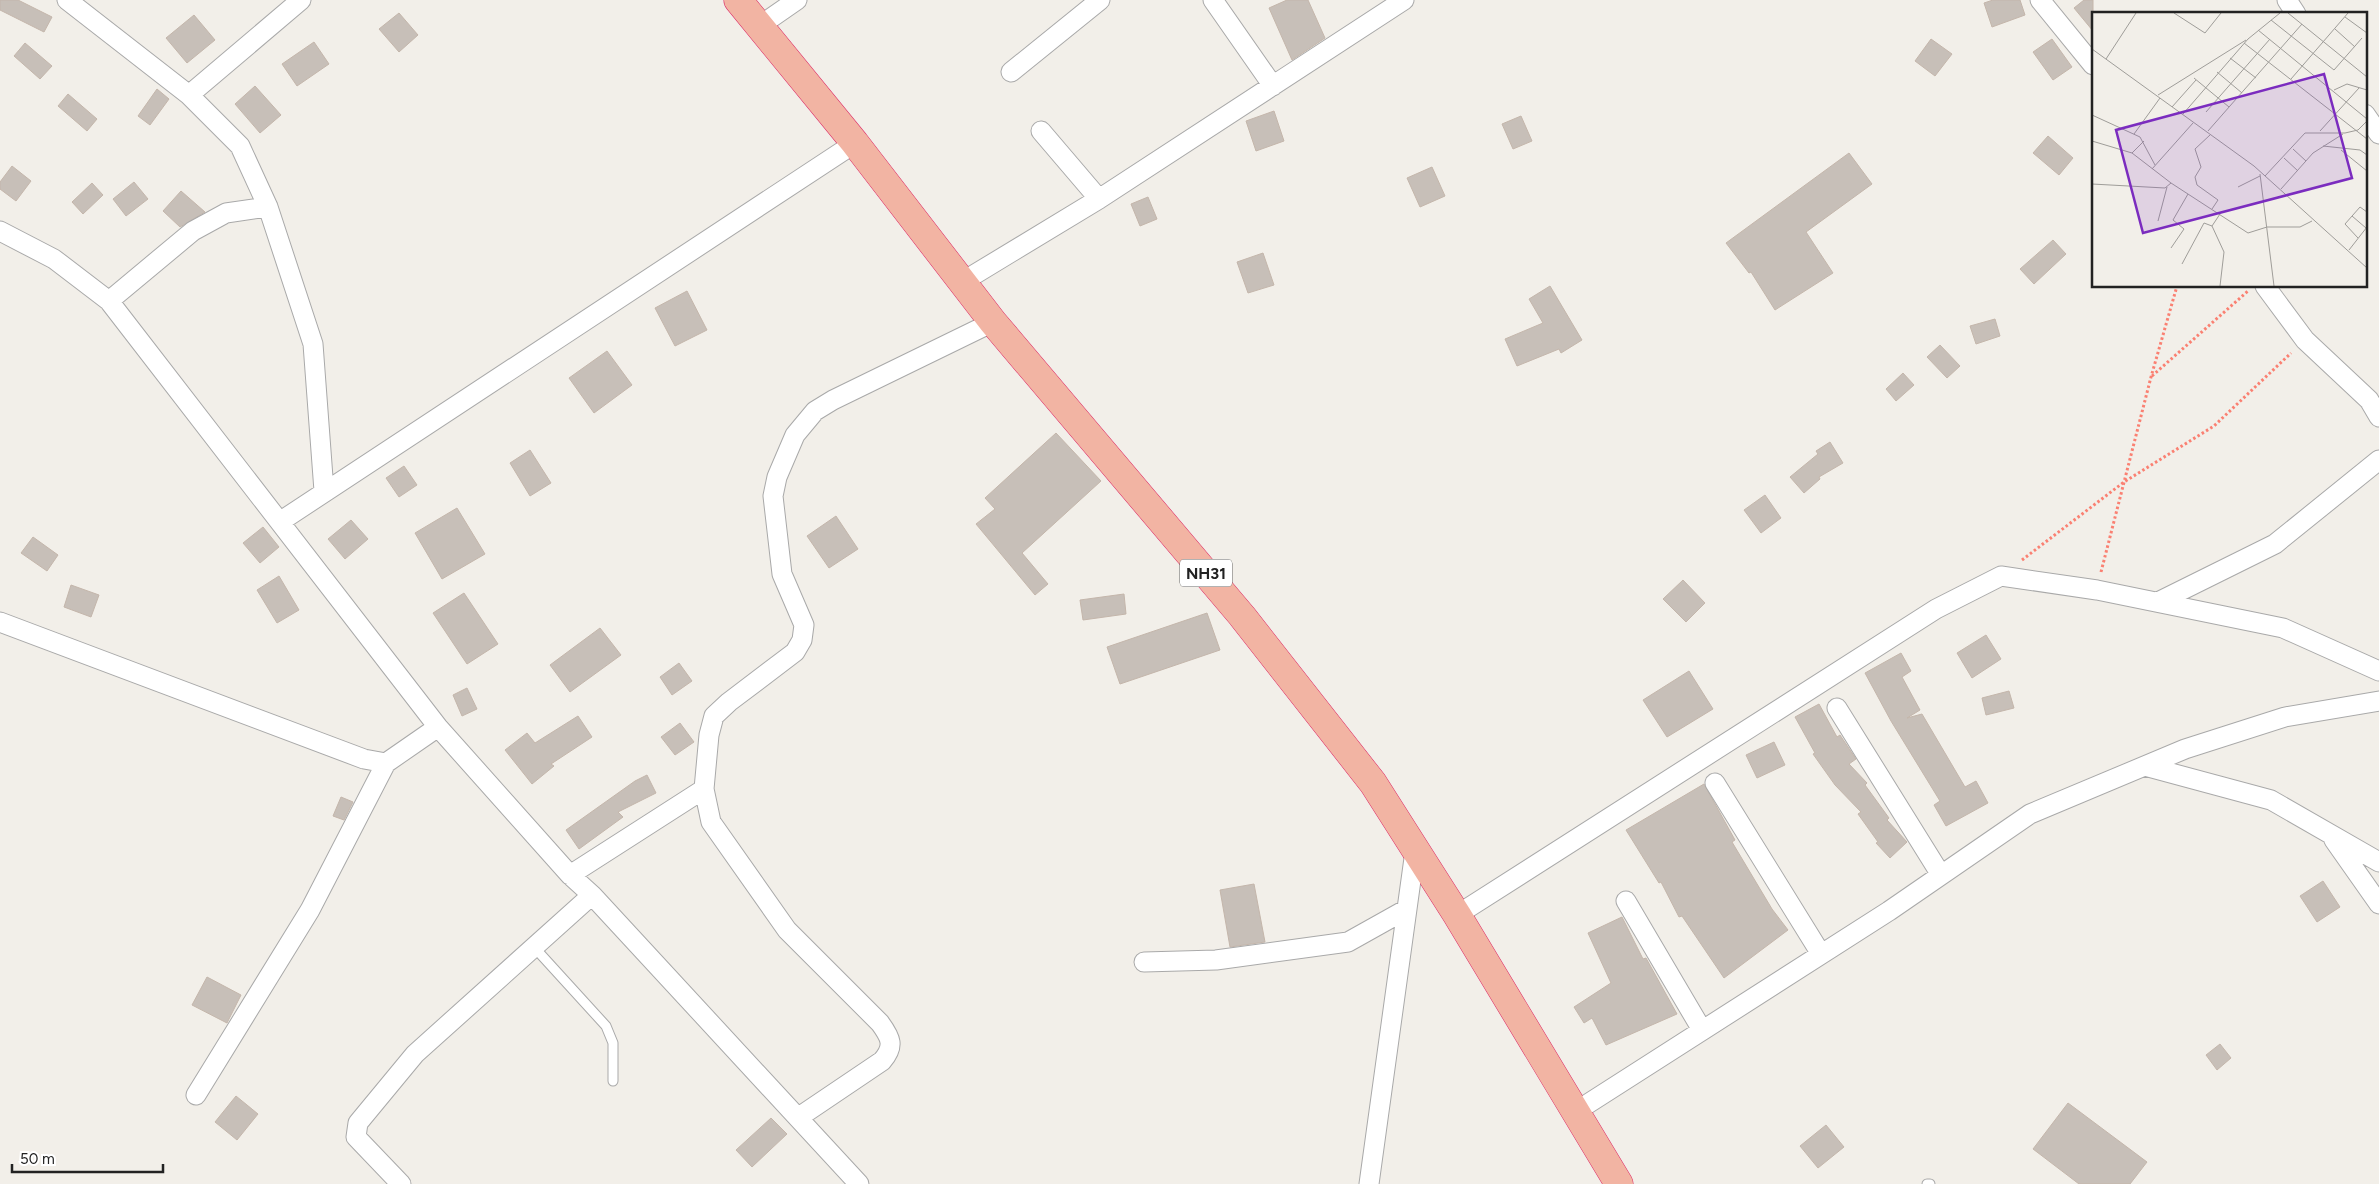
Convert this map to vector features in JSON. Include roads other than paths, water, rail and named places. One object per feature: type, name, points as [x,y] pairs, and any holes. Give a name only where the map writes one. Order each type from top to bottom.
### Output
[{"type":"highway","name":"NH31","points":[[738,0],[855,143],[993,322],[1248,623],[1373,783],[1457,915],[1619,1184]]},
{"type":"street","points":[[68,0],[188,96],[240,146],[268,207],[313,344],[324,491]]},
{"type":"street","points":[[188,96],[302,0]]},
{"type":"street","points":[[760,25],[797,0]]},
{"type":"street","points":[[1011,72],[1100,0]]},
{"type":"street","points":[[1212,0],[1273,86]]},
{"type":"street","points":[[962,282],[1100,199],[1404,0]]},
{"type":"street","points":[[2040,0],[2092,64]]},
{"type":"street","points":[[2287,0],[2295,12]]},
{"type":"street","points":[[2366,115],[2379,134]]},
{"type":"street","points":[[1041,131],[1100,199]]},
{"type":"street","points":[[281,521],[855,143]]},
{"type":"street","points":[[109,301],[193,231],[226,213],[268,207]]},
{"type":"street","points":[[0,231],[54,259],[109,301],[281,521],[438,727],[570,875],[592,895],[859,1184]]},
{"type":"street","points":[[2266,288],[2305,340],[2369,400],[2379,417]]},
{"type":"street","points":[[799,1117],[882,1061],[889,1052],[890,1037],[880,1023],[787,930],[711,822],[704,789],[709,735],[714,716],[729,702],[795,652],[802,640],[804,625],[782,574],[773,496],[777,477],[795,435],[814,411],[833,400],[993,322]]},
{"type":"street","points":[[2158,602],[2275,544],[2379,460]]},
{"type":"street","points":[[1457,915],[1936,609],[2001,576],[2097,590],[2284,628],[2379,671]]},
{"type":"street","points":[[0,622],[364,759],[386,763]]},
{"type":"street","points":[[1575,1112],[1941,876],[2030,814],[2185,749],[2285,717],[2379,701]]},
{"type":"street","points":[[1837,708],[1941,876]]},
{"type":"street","points":[[196,1095],[310,910],[386,763],[438,727]]},
{"type":"street","points":[[2145,766],[2271,800],[2332,837],[2379,862]]},
{"type":"street","points":[[1715,782],[1821,954]]},
{"type":"street","points":[[570,875],[704,789]]},
{"type":"street","points":[[2332,837],[2379,904]]},
{"type":"street","points":[[1369,1184],[1415,851]]},
{"type":"street","points":[[401,1184],[356,1137],[358,1123],[415,1054],[592,895]]},
{"type":"street","points":[[1626,901],[1702,1030]]},
{"type":"street","points":[[1144,962],[1216,960],[1348,942],[1407,909]]},
{"type":"lane","points":[[534,947],[606,1026],[613,1043],[613,1081]]}]
